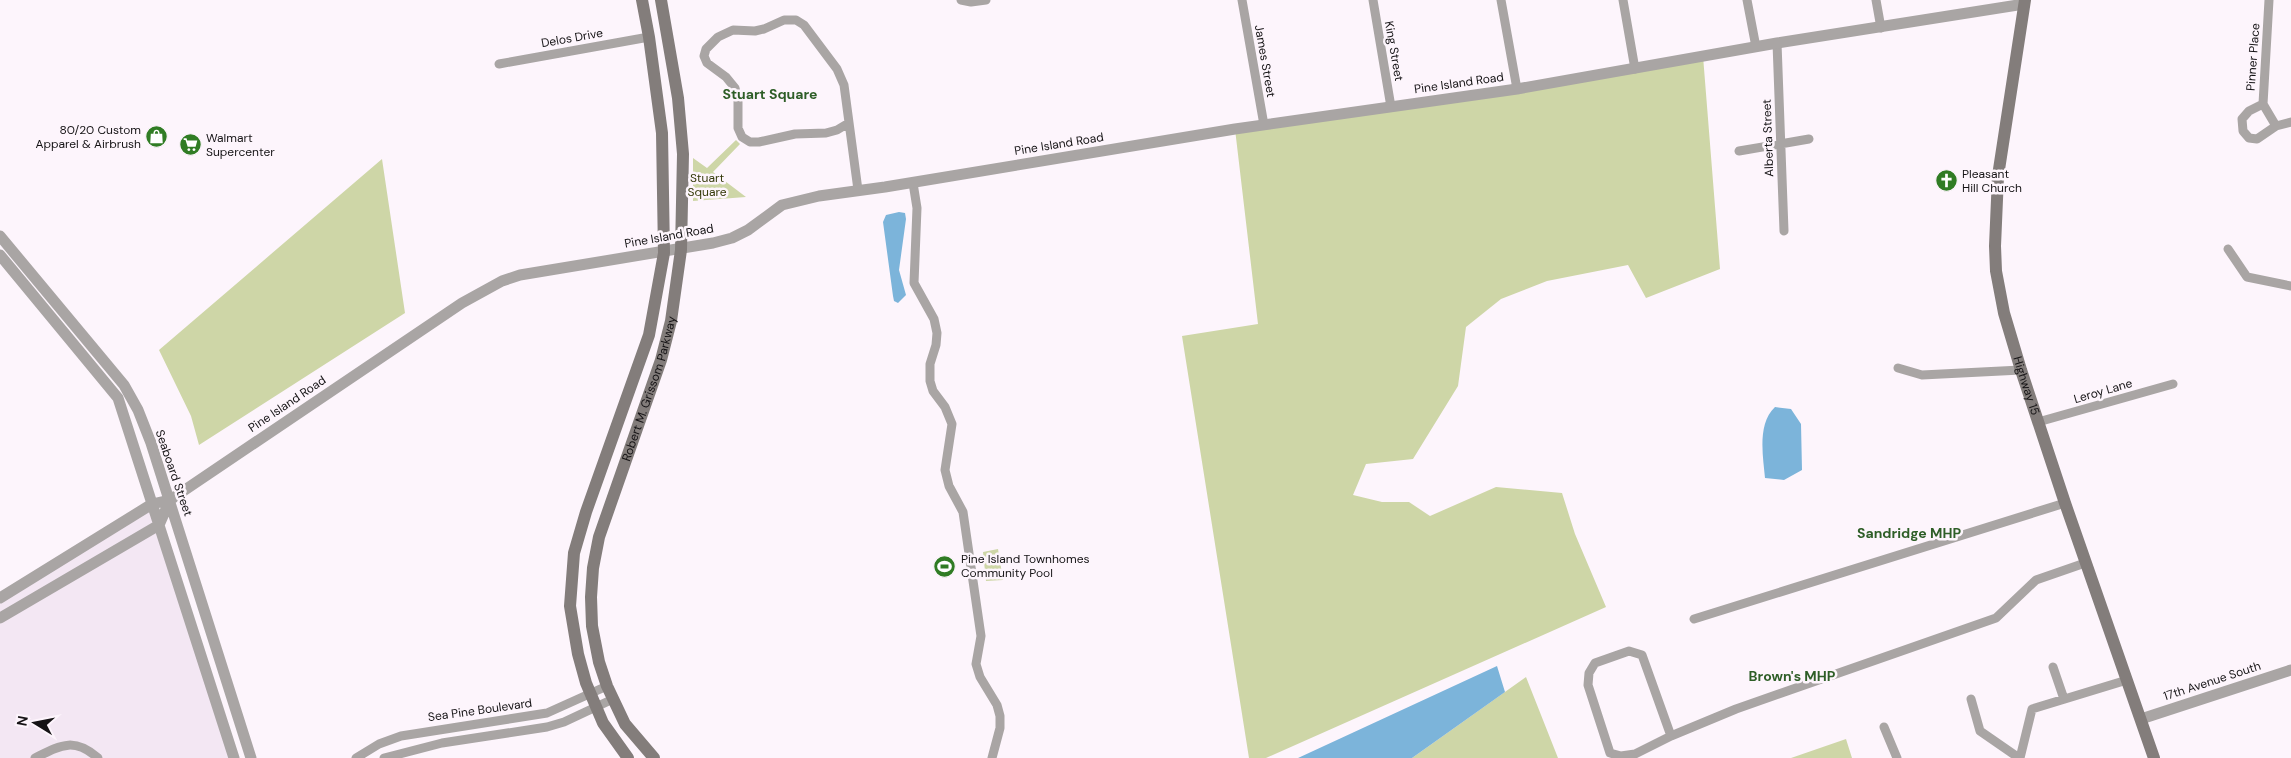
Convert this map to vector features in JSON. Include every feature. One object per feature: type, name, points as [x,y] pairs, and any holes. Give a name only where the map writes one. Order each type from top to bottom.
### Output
[{"type":"main road","name":"Robert M. Grissom Parkway","points":[[628,758],[604,723],[590,694],[578,654],[570,606],[574,553],[586,512],[649,335],[664,253],[664,176],[657,96],[642,0]]},
{"type":"main road","name":"Robert M. Grissom Parkway","points":[[654,758],[625,724],[607,686],[599,662],[592,626],[591,597],[593,568],[599,537],[661,360],[671,321],[682,250],[683,154],[678,98],[662,0]]},
{"type":"main road","name":"Highway 15","points":[[2025,2],[1998,176],[1995,246],[1996,271],[2004,313],[2021,370],[2085,563],[2154,758]]},
{"type":"main road","points":[[657,96],[671,102],[678,98]]},
{"type":"street","points":[[962,0],[971,2],[986,0]]},
{"type":"street","name":"James Street","points":[[1242,0],[1264,126]]},
{"type":"street","name":"King Street","points":[[1373,0],[1391,107]]},
{"type":"street","points":[[1501,0],[1517,89]]},
{"type":"street","points":[[1623,0],[1635,69]]},
{"type":"street","points":[[1747,0],[1756,48]]},
{"type":"street","points":[[1876,0],[1881,28]]},
{"type":"street","name":"Pinner Place","points":[[2269,0],[2263,104],[2276,126]]},
{"type":"street","name":"Pine Island Road","points":[[0,598],[152,504],[170,500],[462,303],[502,281],[538,271],[682,250],[732,238],[748,230],[788,202],[1264,126],[1517,89],[2025,2]]},
{"type":"street","points":[[848,124],[826,133],[795,134],[759,142],[750,142],[742,137],[738,128],[738,100],[735,88],[726,77],[707,63],[704,56],[706,49],[718,37],[732,30],[755,31],[784,20],[796,20],[804,25],[837,69],[844,85],[858,190]]},
{"type":"street","name":"Delos Drive","points":[[499,64],[649,37]]},
{"type":"street","name":"Alberta Street","points":[[1777,43],[1784,232]]},
{"type":"street","points":[[2263,104],[2249,111],[2242,119],[2243,131],[2249,138],[2257,139],[2276,126],[2291,122]]},
{"type":"street","points":[[1739,151],[1809,139]]},
{"type":"street","points":[[913,182],[917,208],[914,283],[934,319],[938,332],[930,364],[930,381],[933,391],[948,412],[952,424],[944,470],[963,512],[981,636],[976,664],[980,678],[997,705],[1000,716],[1000,728],[992,758]]},
{"type":"street","name":"Seaboard Street","points":[[0,236],[124,385],[138,410],[170,500],[251,758]]},
{"type":"street","points":[[2228,248],[2247,277],[2291,286]]},
{"type":"street","points":[[0,255],[118,398],[234,758]]},
{"type":"street","points":[[1898,368],[1922,375],[2021,370]]},
{"type":"street","name":"Leroy Lane","points":[[2038,422],[2173,384]]},
{"type":"street","points":[[0,618],[159,525],[170,500]]},
{"type":"street","points":[[1694,619],[2065,503]]},
{"type":"street","points":[[1671,736],[1642,655],[1629,651],[1594,663],[1589,673],[1588,685],[1610,752],[1621,756],[1634,754],[1671,736],[1736,709],[1996,618],[2036,580],[2085,563]]},
{"type":"street","points":[[2053,667],[2064,698]]},
{"type":"street","name":"17th Avenue South","points":[[2141,719],[2291,670]]},
{"type":"street","points":[[1971,699],[1980,731],[2019,758],[2032,709],[2127,680]]},
{"type":"street","name":"Sea Pine Boulevard","points":[[356,758],[379,744],[401,736],[502,718],[547,713],[607,686]]},
{"type":"street","points":[[384,758],[442,743],[547,727],[596,708],[613,699]]},
{"type":"street","points":[[502,718],[506,734]]},
{"type":"street","points":[[1884,727],[1897,758]]},
{"type":"street","points":[[35,758],[57,746],[75,744],[91,751],[98,758]]},
{"type":"shaded area","points":[[152,504],[234,758],[0,758],[0,598]]},
{"type":"green space","points":[[1703,56],[1720,269],[1646,298],[1628,265],[1547,281],[1501,299],[1466,327],[1458,386],[1413,459],[1366,464],[1353,495],[1382,502],[1409,502],[1430,516],[1496,487],[1562,493],[1575,534],[1606,607],[1266,758],[1249,758],[1182,336],[1258,324],[1235,129]]},
{"type":"green space","name":"Stuart Square","points":[[736,140],[740,144],[713,172],[746,197],[693,201],[693,158],[707,168]]},
{"type":"green space","points":[[382,159],[405,313],[199,445],[191,416],[159,350]]},
{"type":"green space","points":[[998,549],[1003,580],[986,581],[983,552]]},
{"type":"green space","points":[[1526,677],[1558,758],[1412,758]]},
{"type":"green space","points":[[1846,739],[1852,758],[1791,758]]},
{"type":"water","points":[[899,212],[905,213],[906,219],[899,270],[906,295],[898,303],[894,301],[893,296],[883,222],[886,215]]},
{"type":"water","points":[[1775,407],[1791,409],[1801,424],[1802,470],[1784,480],[1765,478],[1763,431],[1769,414]]},
{"type":"water","name":"Pine Island Townhomes Community Pool","points":[[948,557],[951,574],[941,575],[939,559]]},
{"type":"water","points":[[1497,666],[1505,692],[1412,758],[1298,758]]},
{"type":"place","name":"80/20 Custom Apparel & Airbrush","points":[[157,137]]},
{"type":"place","name":"Walmart Supercenter","points":[[190,145]]},
{"type":"place","name":"Pleasant Hill Church","points":[[1946,181]]},
{"type":"place","name":"Pine Island Townhomes Community Pool","points":[[945,566]]},
{"type":"district","name":"Stuart Square","points":[[770,94]]},
{"type":"district","name":"Sandridge MHP","points":[[1909,533]]},
{"type":"district","name":"Brown's MHP","points":[[1792,676]]}]
